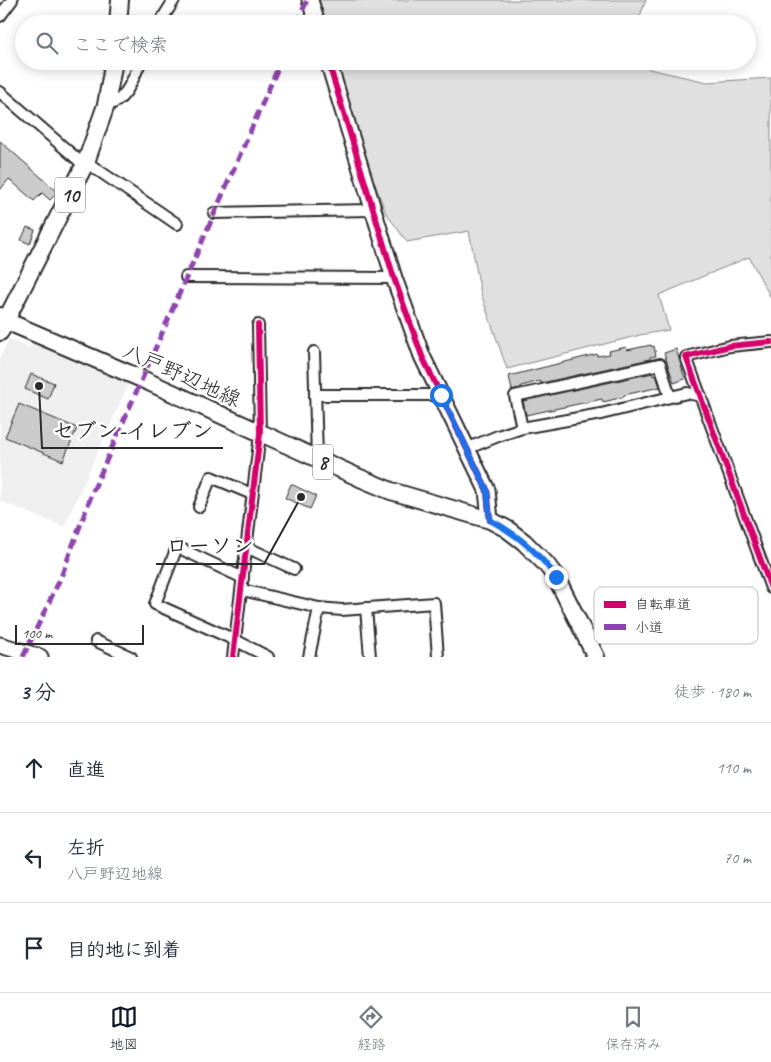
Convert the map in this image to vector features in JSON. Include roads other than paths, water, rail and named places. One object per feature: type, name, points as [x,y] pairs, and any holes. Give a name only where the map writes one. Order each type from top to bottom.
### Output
[{"type":"main road","points":[[119,15],[120,0]]},
{"type":"main road","name":"10","points":[[2,323],[85,163],[106,105],[112,70]]},
{"type":"main road","name":"八戸野辺地線","points":[[2,323],[142,379],[260,434],[391,491],[490,520],[507,529],[524,542],[546,564],[560,584],[596,657]]},
{"type":"street","points":[[1,13],[12,0]]},
{"type":"street","points":[[165,15],[174,0]]},
{"type":"street","points":[[310,0],[314,15]]},
{"type":"street","points":[[106,105],[114,104],[120,100],[137,70]]},
{"type":"street","points":[[331,70],[394,278],[422,356],[487,490],[490,520]]},
{"type":"street","points":[[0,92],[85,163],[177,224]]},
{"type":"street","points":[[214,212],[372,210]]},
{"type":"street","points":[[186,277],[394,278]]},
{"type":"street","points":[[232,657],[242,590],[260,434],[258,325]]},
{"type":"street","points":[[771,342],[730,346],[686,357],[771,588]]},
{"type":"street","points":[[314,352],[317,459]]},
{"type":"street","points":[[522,428],[515,396],[660,364],[670,397]]},
{"type":"street","points":[[466,449],[522,428],[600,414],[687,393],[701,396]]},
{"type":"street","points":[[315,395],[441,395]]},
{"type":"street","points":[[199,507],[211,477],[252,494]]},
{"type":"street","points":[[243,578],[177,547],[154,604],[235,640],[268,657]]},
{"type":"street","points":[[246,547],[294,569]]},
{"type":"street","points":[[242,590],[319,608],[342,610],[434,603],[438,657]]},
{"type":"street","points":[[309,657],[319,608]]},
{"type":"street","points":[[366,608],[370,657]]},
{"type":"street","points":[[96,641],[131,657]]},
{"type":"street","points":[[0,645],[40,657]]},
{"type":"place","name":"セブン-イレブン","points":[[39,386]]},
{"type":"place","name":"ローソン","points":[[301,497]]}]
